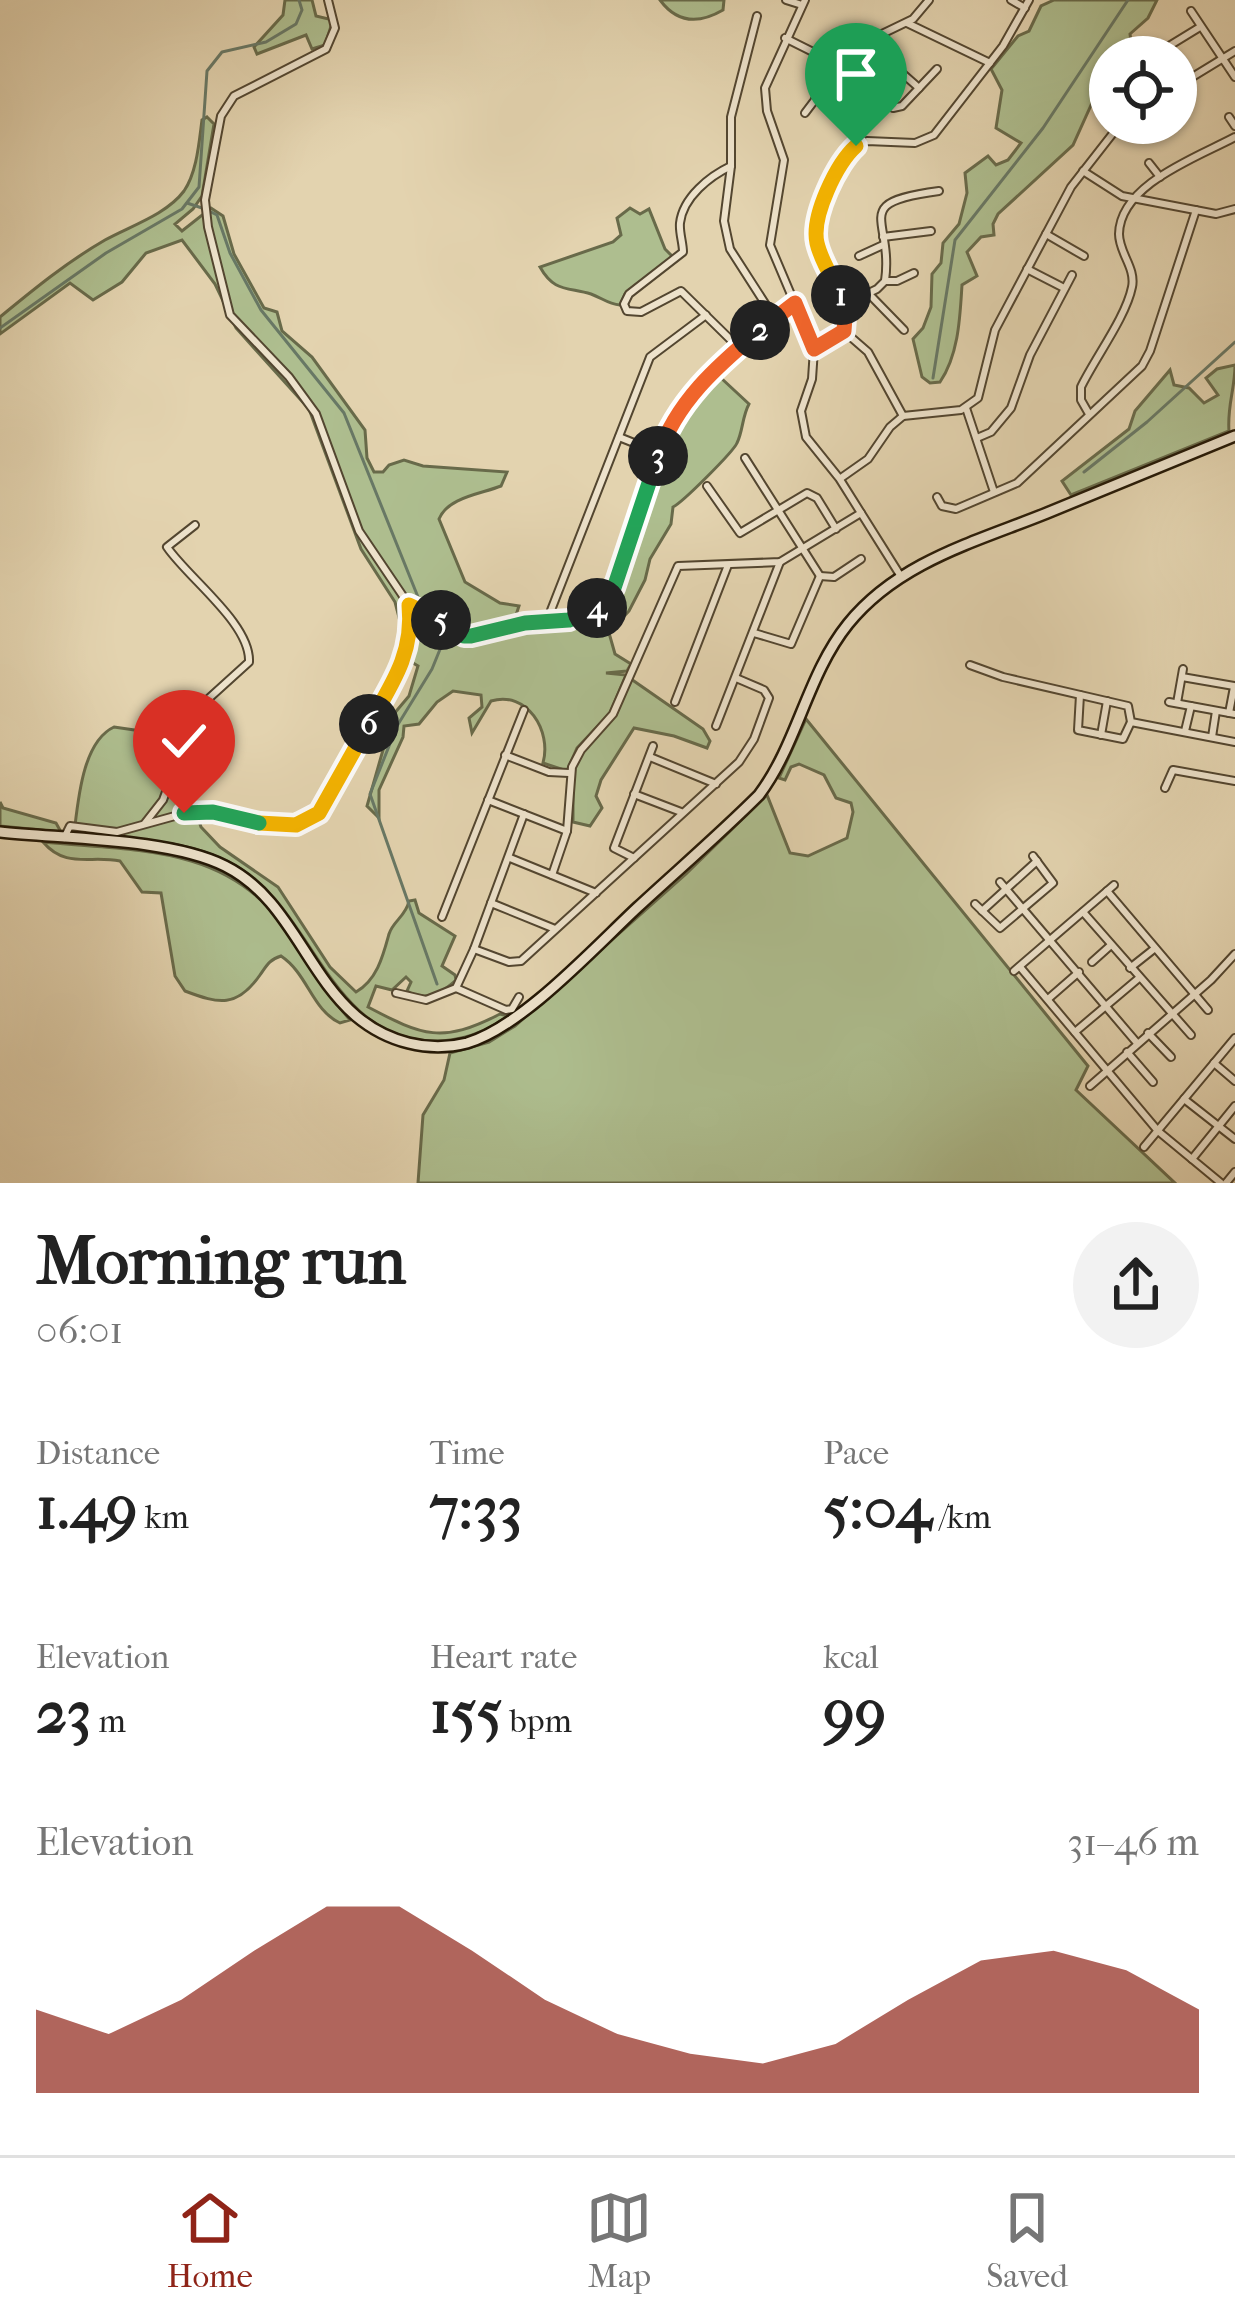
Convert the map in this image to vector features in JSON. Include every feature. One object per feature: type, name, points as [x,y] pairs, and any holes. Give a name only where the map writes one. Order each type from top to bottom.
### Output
[{"type":"main road","points":[[0,832],[168,849],[226,867],[273,904],[336,994],[363,1022],[417,1046],[468,1042],[517,1016],[759,795],[784,757],[837,638],[900,575],[1235,436]]},
{"type":"street","points":[[64,838],[71,826],[109,832],[193,811],[290,826],[308,820],[323,807],[398,677],[410,636],[409,605],[359,531],[316,414],[289,377],[230,315],[208,227],[207,187],[221,116],[234,96],[326,49],[335,28],[328,0]]},
{"type":"street","points":[[786,0],[803,3],[768,74],[764,93],[784,160],[770,245],[814,349],[812,379],[801,412],[803,428],[900,575]]},
{"type":"street","points":[[805,113],[855,46],[907,23],[929,0]]},
{"type":"street","points":[[844,331],[846,304],[816,236],[821,211],[846,156],[867,141],[915,142],[934,135],[990,63],[1027,4],[1011,0]]},
{"type":"street","points":[[1191,10],[1235,77]]},
{"type":"street","points":[[757,16],[730,117],[731,166],[724,221],[727,241],[775,319]]},
{"type":"street","points":[[907,23],[990,63]]},
{"type":"street","points":[[1186,36],[1201,27]]},
{"type":"street","points":[[871,36],[877,51],[920,88]]},
{"type":"street","points":[[785,38],[838,68],[893,108],[902,106],[937,68]]},
{"type":"street","points":[[1197,74],[1235,51]]},
{"type":"street","points":[[815,99],[847,121]]},
{"type":"street","points":[[1229,117],[1235,126]]},
{"type":"street","points":[[1089,414],[1081,400],[1081,387],[1132,288],[1119,232],[1136,198],[1160,177],[1235,137]]},
{"type":"street","points":[[839,478],[868,459],[903,416],[965,408],[981,393],[991,339],[1046,233],[1104,144]]},
{"type":"street","points":[[1149,163],[1160,177]]},
{"type":"street","points":[[731,166],[696,191],[688,203],[680,223],[682,252],[624,301],[627,311],[637,313],[678,290],[739,348]]},
{"type":"street","points":[[1083,171],[1119,195],[1220,214],[1235,209]]},
{"type":"street","points":[[885,281],[881,213],[889,201],[939,191]]},
{"type":"street","points":[[938,497],[941,506],[953,509],[1022,479],[1148,356],[1196,211]]},
{"type":"street","points":[[859,256],[883,241],[931,231]]},
{"type":"street","points":[[1046,233],[1084,256]]},
{"type":"street","points":[[1028,269],[1064,288]]},
{"type":"street","points":[[846,304],[885,281],[914,273]]},
{"type":"street","points":[[977,438],[991,432],[1011,408],[1030,355],[1072,275]]},
{"type":"street","points":[[869,294],[904,330]]},
{"type":"street","points":[[409,605],[435,615],[464,636],[582,616],[608,598],[659,453],[685,402],[739,348],[795,303]]},
{"type":"street","points":[[546,622],[652,354],[706,315]]},
{"type":"street","points":[[814,349],[844,331]]},
{"type":"street","points":[[844,331],[868,352],[903,416]]},
{"type":"street","points":[[965,408],[994,492]]},
{"type":"street","points":[[619,437],[659,453]]},
{"type":"street","points":[[745,458],[820,575],[832,578],[862,560]]},
{"type":"street","points":[[706,486],[740,533],[812,494],[836,529]]},
{"type":"street","points":[[552,874],[567,831],[569,773],[578,753],[613,714],[678,566],[780,562],[861,513]]},
{"type":"street","points":[[143,826],[163,800],[196,710],[246,667],[250,655],[207,591],[167,548],[195,525]]},
{"type":"street","points":[[716,727],[780,562]]},
{"type":"street","points":[[675,703],[728,565]]},
{"type":"street","points":[[754,633],[791,644],[820,575]]},
{"type":"street","points":[[970,664],[1003,677],[1080,694],[1128,706],[1131,722],[1124,739],[1076,727],[1080,694]]},
{"type":"street","points":[[1182,673],[1235,684],[1232,714],[1173,702],[1182,673]]},
{"type":"street","points":[[474,949],[514,963],[746,754],[768,702],[764,690],[736,678]]},
{"type":"street","points":[[1101,735],[1106,701]]},
{"type":"street","points":[[1185,732],[1191,706]]},
{"type":"street","points":[[442,917],[524,710]]},
{"type":"street","points":[[1212,737],[1216,711]]},
{"type":"street","points":[[1131,722],[1235,742]]},
{"type":"street","points":[[614,848],[653,746]]},
{"type":"street","points":[[505,755],[549,772],[569,773]]},
{"type":"street","points":[[650,757],[716,784]]},
{"type":"street","points":[[1166,788],[1174,770],[1235,781]]},
{"type":"street","points":[[634,794],[683,813]]},
{"type":"street","points":[[488,800],[567,831]]},
{"type":"street","points":[[395,993],[426,1000],[456,988],[524,814]]},
{"type":"street","points":[[603,844],[634,858]]},
{"type":"street","points":[[509,857],[596,893]]},
{"type":"street","points":[[1035,859],[1053,883],[1001,928],[978,908],[1003,886],[1035,859]]},
{"type":"street","points":[[1003,886],[1137,1043]]},
{"type":"street","points":[[1208,1010],[1154,949],[1111,888],[1017,969],[1048,999],[1158,1131],[1224,1183],[1235,1172]]},
{"type":"street","points":[[491,903],[556,929]]},
{"type":"street","points":[[1084,911],[1191,1035]]},
{"type":"street","points":[[1092,962],[1111,945]]},
{"type":"street","points":[[1130,968],[1154,949]]},
{"type":"street","points":[[1090,1086],[1235,955]]},
{"type":"street","points":[[1048,999],[1079,972]]},
{"type":"street","points":[[1075,1032],[1139,978]]},
{"type":"street","points":[[456,988],[506,1010],[519,997]]},
{"type":"street","points":[[1148,1033],[1171,1057]]},
{"type":"street","points":[[1144,1148],[1235,1038]]},
{"type":"street","points":[[1127,1052],[1154,1082]]},
{"type":"street","points":[[1214,1064],[1235,1081]]},
{"type":"street","points":[[1184,1099],[1235,1139]]},
{"type":"street","points":[[1191,1160],[1235,1106]]},
{"type":"green space","points":[[285,0],[312,0],[316,16],[333,20],[325,45],[312,49],[306,35],[257,54],[254,47],[283,15]]},
{"type":"green space","points":[[660,0],[724,0],[723,10],[697,19],[681,17]]},
{"type":"green space","points":[[1054,0],[1157,0],[1130,36],[1089,36],[1089,110],[1073,145],[998,214],[994,235],[981,237],[967,252],[977,276],[962,285],[951,359],[940,382],[930,383],[922,377],[913,339],[931,307],[932,274],[941,263],[943,243],[959,224],[967,193],[965,173],[988,156],[996,165],[1008,160],[1021,143],[996,128],[1002,90],[991,69],[1018,36],[1029,31],[1041,6]]},
{"type":"green space","points":[[207,117],[214,124],[202,196],[175,224],[182,231],[211,208],[223,216],[234,254],[264,308],[277,312],[282,331],[312,357],[365,430],[367,458],[374,472],[404,460],[423,466],[507,472],[501,486],[457,501],[439,519],[465,582],[500,603],[519,606],[512,627],[574,623],[608,605],[628,569],[659,465],[687,409],[711,379],[721,378],[749,404],[734,448],[673,507],[671,524],[650,559],[645,580],[629,611],[609,633],[615,654],[631,664],[627,671],[606,673],[626,675],[610,713],[577,748],[567,771],[543,763],[544,738],[526,707],[504,699],[491,701],[472,733],[469,718],[482,707],[481,695],[453,691],[419,724],[404,726],[379,790],[379,818],[367,806],[393,715],[409,696],[418,666],[407,667],[400,659],[402,629],[395,602],[361,549],[309,409],[236,328],[215,284],[182,240],[146,253],[122,282],[93,300],[70,283],[0,334],[0,317],[51,276],[91,248],[158,213],[184,191],[197,157],[202,120]]},
{"type":"green space","points":[[630,208],[640,214],[649,209],[673,257],[625,294],[620,305],[550,281],[540,267],[613,242],[621,235],[617,218]]},
{"type":"green space","points":[[1235,365],[1229,431],[1071,495],[1062,481],[1129,429],[1135,411],[1170,370],[1174,385],[1189,388],[1204,403],[1218,395],[1206,378],[1217,369]]},
{"type":"green space","points":[[631,679],[703,729],[710,741],[707,748],[634,728],[601,780],[596,796],[602,808],[590,826],[573,822],[573,771],[582,752],[616,715]]},
{"type":"green space","points":[[806,719],[1088,1066],[1076,1090],[1175,1183],[418,1183],[423,1115],[444,1080],[450,1053],[489,1042],[515,1026],[767,795],[790,853],[808,856],[847,838],[851,803],[836,798],[824,775],[799,764],[791,767],[785,780],[779,778]]},
{"type":"green space","points":[[114,727],[182,737],[214,761],[193,790],[201,827],[220,847],[278,887],[330,967],[356,992],[374,974],[391,929],[409,901],[415,900],[419,913],[455,936],[442,966],[455,975],[451,985],[420,996],[407,991],[411,982],[406,977],[392,990],[376,986],[368,1007],[433,1033],[463,1030],[500,1014],[508,1016],[481,1032],[451,1040],[396,1034],[369,1019],[346,998],[289,917],[244,871],[184,846],[74,834],[88,759]]},
{"type":"green space","points":[[0,802],[3,808],[56,823],[61,832],[0,826]]},
{"type":"green space","points":[[43,842],[172,856],[230,877],[280,921],[350,1020],[340,1023],[331,1017],[281,956],[235,998],[208,999],[185,991],[175,976],[161,893],[142,892],[120,861],[61,856]]},
{"type":"waterway","points":[[0,328],[106,253],[182,209],[199,187],[207,71],[222,52],[266,42],[296,24],[302,10],[299,0]]},
{"type":"waterway","points":[[933,378],[955,240],[1043,128],[1128,0]]},
{"type":"waterway","points":[[187,203],[202,208]]},
{"type":"waterway","points":[[211,212],[217,215],[230,253],[261,310],[344,413],[418,597],[419,615],[439,629],[443,642],[397,726],[370,794],[437,984]]},
{"type":"waterway","points":[[1084,472],[1235,342]]},
{"type":"route","points":[[184,813],[213,812],[290,826],[319,813],[398,677],[410,636],[409,605],[435,615],[464,636],[525,623],[569,620],[608,598],[664,438],[694,391],[795,303],[814,349],[844,331],[846,304],[818,247],[816,228],[846,156],[856,146]]}]
